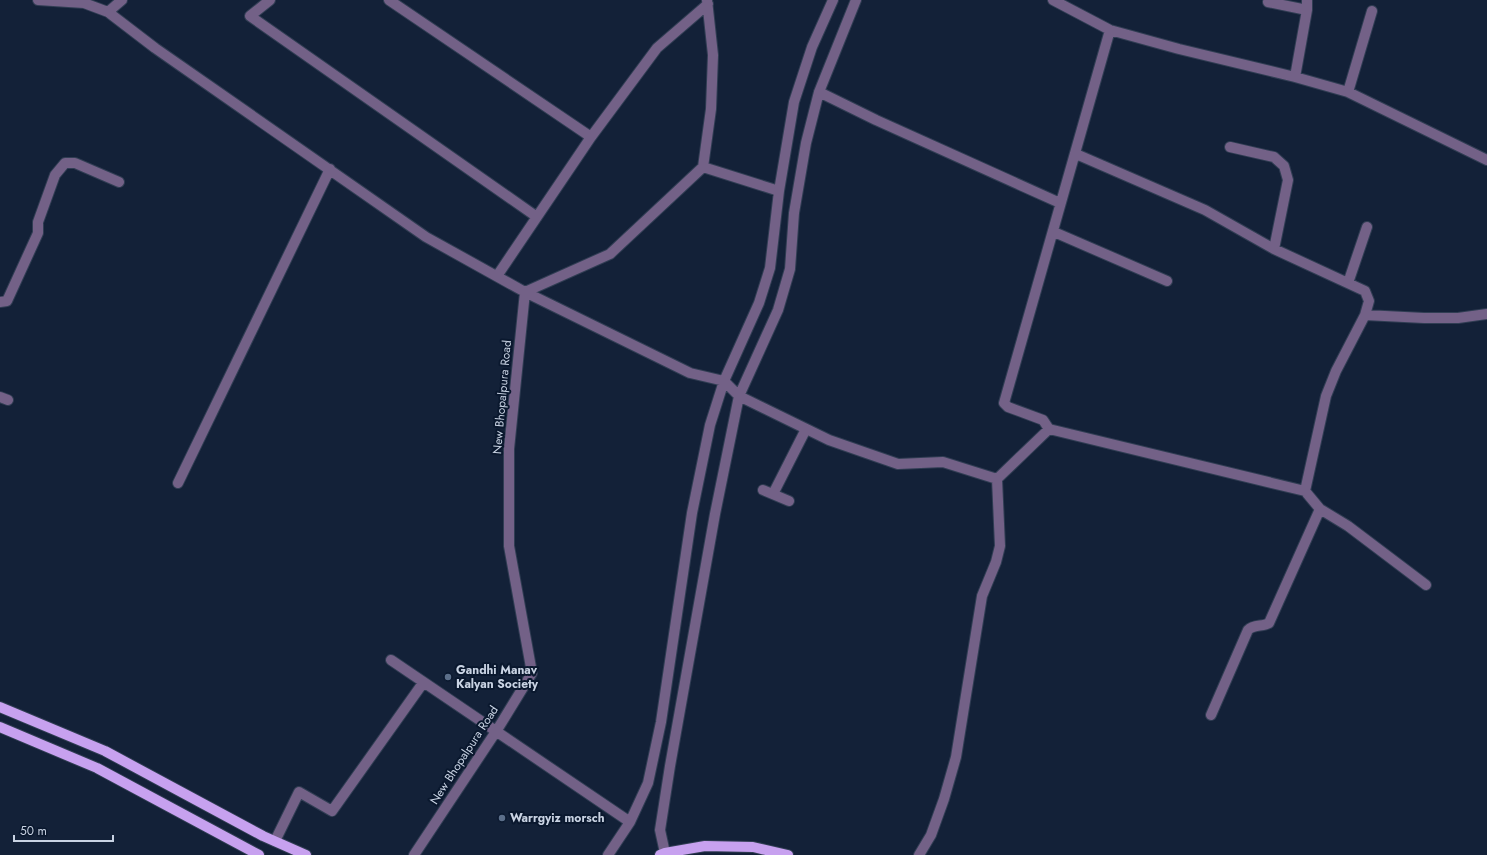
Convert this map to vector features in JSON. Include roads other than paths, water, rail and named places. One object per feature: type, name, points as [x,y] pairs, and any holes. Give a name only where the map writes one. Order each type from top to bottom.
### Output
[{"type":"main road","points":[[0,707],[105,751],[275,841],[306,855]]},
{"type":"main road","points":[[0,727],[97,768],[259,855]]},
{"type":"main road","points":[[663,854],[705,846],[753,847],[788,855]]},
{"type":"street","points":[[38,0],[84,3],[108,12],[156,48],[426,237],[525,292],[690,373],[724,381],[739,396],[829,440],[898,464],[943,462],[997,479]]},
{"type":"street","points":[[108,12],[122,0]]},
{"type":"street","points":[[270,0],[250,16],[537,217]]},
{"type":"street","points":[[388,0],[592,137]]},
{"type":"street","points":[[608,855],[630,822],[648,783],[661,722],[692,512],[710,425],[724,381],[760,303],[770,268],[779,191],[794,102],[812,47],[833,0]]},
{"type":"street","points":[[663,854],[660,830],[670,766],[715,514],[739,396],[778,310],[790,268],[794,213],[806,143],[819,92],[856,0]]},
{"type":"street","points":[[1053,0],[1110,30],[1348,92],[1487,160]]},
{"type":"street","points":[[1295,77],[1307,10],[1307,0]]},
{"type":"street","points":[[497,276],[592,137],[658,48],[707,2]]},
{"type":"street","points":[[525,292],[610,254],[703,167],[711,109],[712,63],[707,2]]},
{"type":"street","points":[[1268,2],[1307,10]]},
{"type":"street","points":[[1348,92],[1372,11]]},
{"type":"street","points":[[1110,30],[1076,154],[1060,203],[1054,232],[1004,403],[1008,407],[1043,420],[1049,429],[1305,491],[1320,509],[1348,526],[1426,585]]},
{"type":"street","points":[[819,92],[876,120],[1060,203]]},
{"type":"street","points":[[1230,147],[1274,157],[1284,166],[1288,180],[1274,249]]},
{"type":"street","points":[[1076,154],[1205,210],[1274,249],[1365,290],[1369,301],[1365,315],[1336,371],[1326,396],[1305,491]]},
{"type":"street","points":[[0,302],[7,301],[38,233],[38,222],[55,175],[65,163],[75,163],[119,182]]},
{"type":"street","points":[[703,167],[779,191]]},
{"type":"street","points":[[178,483],[330,170]]},
{"type":"street","points":[[1348,283],[1367,227]]},
{"type":"street","points":[[1054,232],[1167,281]]},
{"type":"street","name":"New Bhopalpura Road","points":[[414,855],[497,730],[532,673],[509,546],[509,449],[525,292]]},
{"type":"street","points":[[1365,315],[1458,318],[1487,314]]},
{"type":"street","points":[[773,494],[806,429]]},
{"type":"street","points":[[919,855],[931,835],[944,799],[956,757],[982,596],[996,562],[1000,546],[997,479],[1049,429]]},
{"type":"street","points":[[763,490],[789,501]]},
{"type":"street","points":[[1211,715],[1248,630],[1252,627],[1267,625],[1269,623],[1320,509]]},
{"type":"street","points":[[391,660],[497,730],[630,822]]},
{"type":"street","points":[[275,841],[299,792],[332,811],[423,682]]},
{"type":"place","name":"Gandhi Manav Kalyan Society","points":[[448,677]]},
{"type":"place","name":"Warrgyiz morsch","points":[[502,818]]}]
